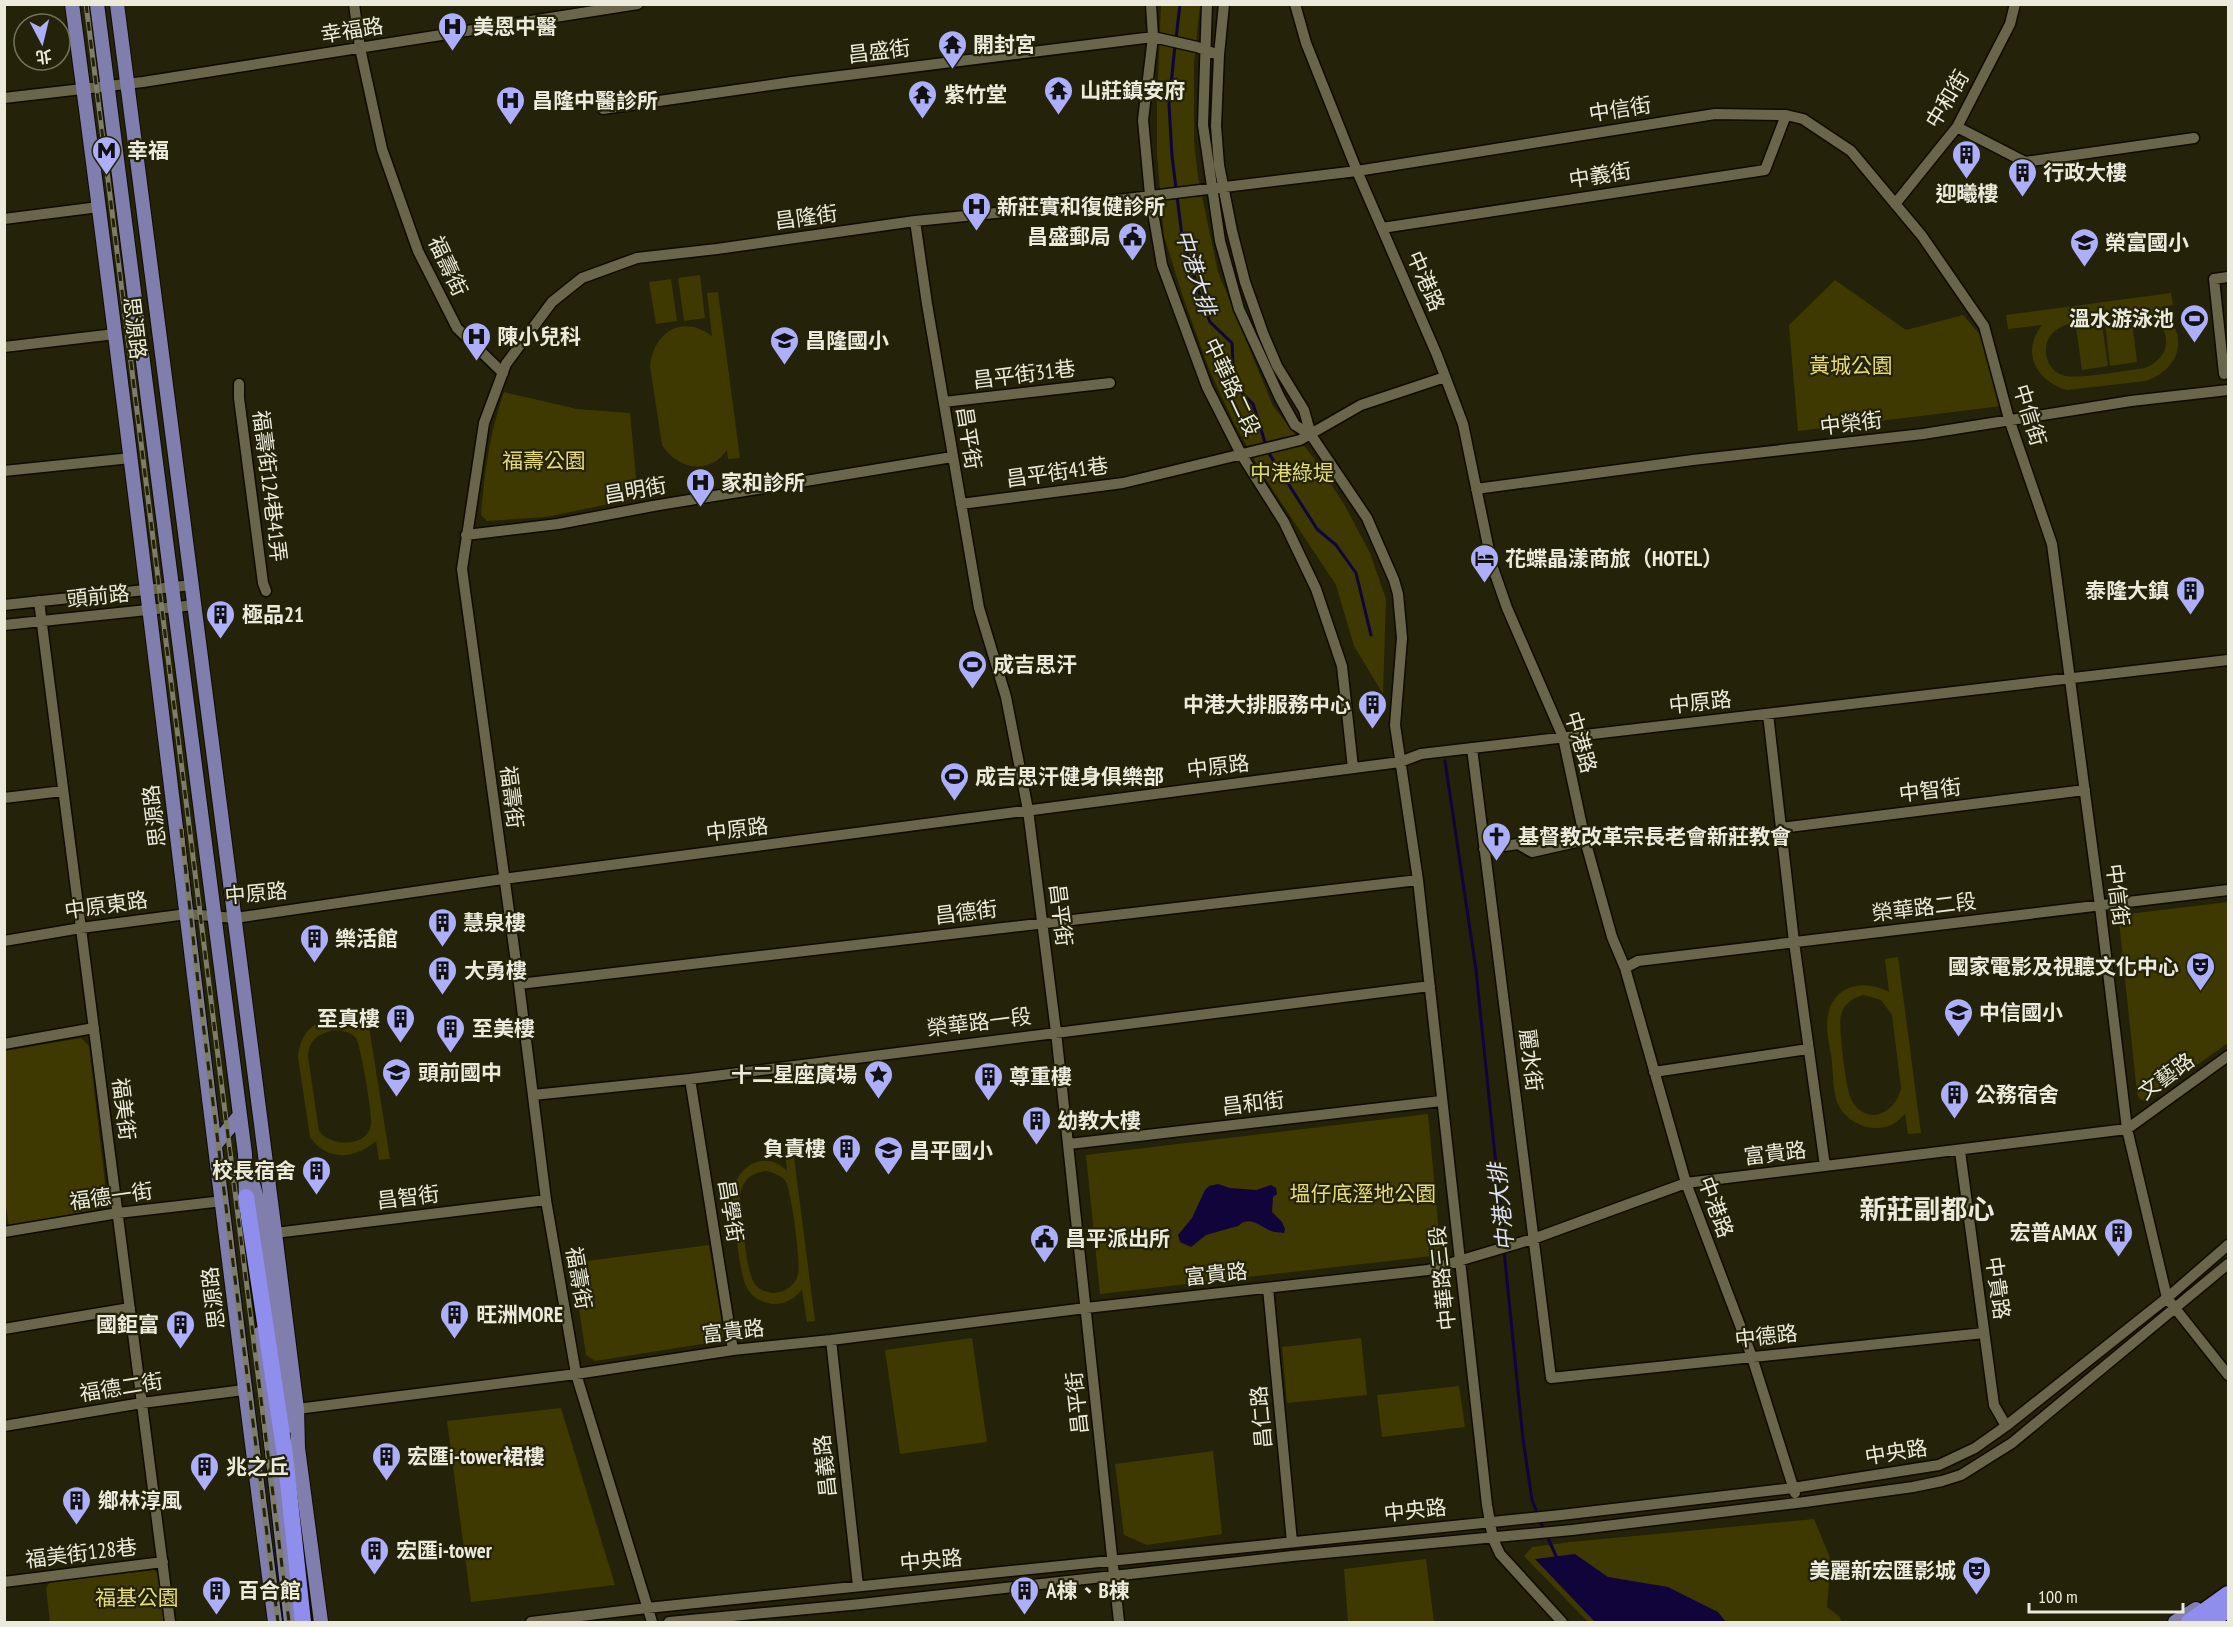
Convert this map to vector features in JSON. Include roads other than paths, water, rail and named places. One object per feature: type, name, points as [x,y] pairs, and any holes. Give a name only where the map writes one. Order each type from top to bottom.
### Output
[{"type":"highway","points":[[246,1197],[252,1224],[285,1455],[303,1623]]},
{"type":"highway","points":[[2189,1623],[2229,1594]]},
{"type":"highway","points":[[2210,1623],[2229,1609]]},
{"type":"main road","name":"思源路","points":[[72,4],[150,610],[244,1390],[275,1623]]},
{"type":"main road","name":"思源路","points":[[97,4],[245,1154],[248,1236],[291,1623]]},
{"type":"main road","name":"思源路","points":[[117,4],[236,918],[297,1409],[298,1448],[321,1623]]},
{"type":"main road","points":[[215,1145],[240,1115]]},
{"type":"main road","name":"思源路","points":[[245,1154],[263,1222],[287,1407],[298,1448]]},
{"type":"main road","points":[[2175,1623],[2229,1584]]},
{"type":"street","name":"福壽街","points":[[354,4],[360,48],[382,149],[418,251],[457,328],[503,373],[484,423],[462,569],[546,1200],[576,1374],[652,1623]]},
{"type":"street","name":"幸福路","points":[[4,99],[107,87],[638,4]]},
{"type":"street","name":"中華路二段","points":[[1151,4],[1156,38],[1143,120],[1150,195],[1162,265],[1207,387],[1241,454],[1284,522],[1316,589],[1342,666],[1353,768]]},
{"type":"street","name":"中華路二段","points":[[1207,4],[1201,48],[1203,125],[1220,241],[1239,309],[1280,398],[1295,425],[1368,518],[1394,580],[1400,610],[1401,656],[1395,725],[1400,762]]},
{"type":"street","name":"中華路二段","points":[[1224,4],[1216,126],[1232,231],[1252,302],[1277,366],[1304,410],[1305,438]]},
{"type":"street","name":"中港路","points":[[1295,4],[1306,44],[1463,424],[1492,565],[1507,608],[1563,737],[1585,840],[1612,937],[1625,968],[1686,1184],[1752,1357],[1798,1503]]},
{"type":"street","name":"中和街","points":[[1895,204],[1958,127],[2010,24],[2015,4]]},
{"type":"street","name":"昌盛街","points":[[603,109],[792,82],[1156,38],[1201,48]]},
{"type":"street","points":[[1201,48],[1219,55]]},
{"type":"street","name":"中信街","points":[[1163,194],[1357,171],[1715,114],[1786,115],[1803,119],[1851,151],[1922,236],[1984,326],[2009,419],[2052,544],[2127,1129],[2167,1298],[2229,1375]]},
{"type":"street","name":"中義街","points":[[1382,228],[1765,170],[1786,115]]},
{"type":"street","points":[[1958,127],[2025,162],[2194,138]]},
{"type":"street","name":"昌隆街","points":[[503,373],[506,364],[552,302],[582,278],[637,258],[915,221],[1163,194]]},
{"type":"street","points":[[4,219],[99,207]]},
{"type":"street","name":"昌平街","points":[[915,221],[952,457],[979,608],[1006,697],[1028,810],[1056,1032],[1119,1623]]},
{"type":"street","points":[[2224,374],[2214,279],[2229,277]]},
{"type":"street","points":[[4,346],[115,334]]},
{"type":"street","name":"昌平街41巷","points":[[961,504],[1123,483],[1252,452],[1305,438],[1361,405],[1445,377]]},
{"type":"street","name":"昌平街31巷","points":[[944,402],[1110,383]]},
{"type":"street","name":"福壽街124巷41弄","points":[[239,384],[250,491],[266,591]]},
{"type":"street","name":"中榮街","points":[[1476,489],[1716,457],[1923,434],[2131,401],[2229,390]]},
{"type":"street","name":"昌明街","points":[[466,535],[558,524],[653,506],[952,457]]},
{"type":"street","points":[[4,471],[131,459]]},
{"type":"street","name":"頭前路","points":[[4,605],[192,585]]},
{"type":"street","name":"福美街","points":[[39,602],[170,1623]]},
{"type":"street","name":"頭前路","points":[[4,625],[195,605]]},
{"type":"street","name":"中原路","points":[[214,915],[236,918],[503,879],[1400,762],[1421,754],[1468,748],[2229,660]]},
{"type":"street","points":[[1768,714],[1794,942],[1825,1166]]},
{"type":"street","name":"麗水街","points":[[1468,748],[1484,849],[1551,1378]]},
{"type":"street","name":"中華路三段","points":[[1400,762],[1418,880],[1493,1539],[1500,1554],[1562,1623]]},
{"type":"street","name":"中智街","points":[[1781,828],[2085,790]]},
{"type":"street","points":[[4,798],[63,791]]},
{"type":"street","points":[[1484,849],[1518,844],[1532,852],[1585,840]]},
{"type":"street","name":"昌德街","points":[[519,984],[1418,880]]},
{"type":"street","name":"榮華路二段","points":[[1625,968],[1638,961],[2229,890]]},
{"type":"street","name":"中原東路","points":[[4,941],[187,914],[214,915]]},
{"type":"street","name":"榮華路一段","points":[[533,1095],[690,1078],[1430,986]]},
{"type":"street","points":[[4,1044],[94,1028]]},
{"type":"street","points":[[1654,1072],[1808,1049]]},
{"type":"street","name":"文藝路","points":[[2127,1129],[2229,1056]]},
{"type":"street","name":"昌學街","points":[[690,1078],[733,1350]]},
{"type":"street","name":"昌和街","points":[[1068,1144],[1442,1101]]},
{"type":"street","name":"富貴路","points":[[297,1409],[576,1374],[733,1350],[1428,1270],[1533,1239],[1686,1184],[2127,1129]]},
{"type":"street","name":"中貴路","points":[[1960,1151],[1994,1405],[2006,1426]]},
{"type":"street","name":"昌智街","points":[[275,1233],[546,1200]]},
{"type":"street","name":"福德一街","points":[[4,1232],[118,1213],[223,1201]]},
{"type":"street","name":"中央路","points":[[531,1623],[647,1608],[1517,1520],[1793,1488],[1939,1465],[1975,1448],[2006,1426],[2167,1298],[2229,1245]]},
{"type":"street","name":"中央路","points":[[669,1623],[1114,1577],[1292,1556],[1493,1539],[1913,1487],[1961,1475],[2012,1443],[2229,1264]]},
{"type":"street","name":"昌仁路","points":[[1268,1288],[1292,1542]]},
{"type":"street","points":[[4,1329],[130,1308]]},
{"type":"street","name":"中德路","points":[[1551,1378],[1984,1333]]},
{"type":"street","name":"昌義路","points":[[831,1340],[858,1586]]},
{"type":"street","name":"福德二街","points":[[4,1426],[142,1403],[244,1390]]},
{"type":"street","name":"福美街128巷","points":[[4,1582],[162,1562]]},
{"type":"waterway","name":"中港大排","points":[[1176,39],[1180,4]]},
{"type":"waterway","name":"中港大排","points":[[1175,45],[1169,105],[1172,156],[1182,236],[1199,292],[1210,322],[1232,343],[1234,385],[1253,404],[1268,452],[1317,529],[1336,545],[1356,573],[1371,635]]},
{"type":"waterway","name":"中港大排","points":[[1445,761],[1476,970],[1504,1244]]},
{"type":"waterway","name":"中港大排","points":[[1504,1251],[1523,1439],[1532,1500],[1538,1515]]},
{"type":"waterway","name":"中港大排","points":[[1540,1521],[1557,1558]]},
{"type":"railway","points":[[86,4],[289,1622]]},
{"type":"railway","points":[[181,829],[199,991],[278,1622]]},
{"type":"place","name":"美恩中醫","points":[[452,52]]},
{"type":"place","name":"開封宮","points":[[952,70]]},
{"type":"place","name":"山莊鎮安府","points":[[1059,116]]},
{"type":"place","name":"紫竹堂","points":[[923,120]]},
{"type":"place","name":"昌隆中醫診所","points":[[511,126]]},
{"type":"place","name":"幸福","points":[[106,176]]},
{"type":"place","name":"迎曦樓","points":[[1967,180]]},
{"type":"place","name":"行政大樓","points":[[2022,198]]},
{"type":"place","name":"新莊實和復健診所","points":[[976,232]]},
{"type":"place","name":"昌盛郵局","points":[[1132,262]]},
{"type":"place","name":"榮富國小","points":[[2084,268]]},
{"type":"place","name":"溫水游泳池","points":[[2195,344]]},
{"type":"place","name":"陳小兒科","points":[[476,362]]},
{"type":"place","name":"昌隆國小","points":[[784,366]]},
{"type":"place","name":"家和診所","points":[[700,508]]},
{"type":"place","name":"花蝶晶漾商旅（HOTEL）","points":[[1484,584]]},
{"type":"place","name":"泰隆大鎮","points":[[2190,616]]},
{"type":"place","name":"極品21","points":[[221,640]]},
{"type":"place","name":"成吉思汗","points":[[972,690]]},
{"type":"place","name":"中港大排服務中心","points":[[1372,730]]},
{"type":"place","name":"成吉思汗健身俱樂部","points":[[954,802]]},
{"type":"place","name":"基督教改革宗長老會新莊教會","points":[[1497,862]]},
{"type":"place","name":"慧泉樓","points":[[442,948]]},
{"type":"place","name":"樂活館","points":[[314,964]]},
{"type":"place","name":"國家電影及視聽文化中心","points":[[2200,992]]},
{"type":"place","name":"大勇樓","points":[[443,996]]},
{"type":"place","name":"中信國小","points":[[1958,1038]]},
{"type":"place","name":"至真樓","points":[[401,1044]]},
{"type":"place","name":"至美樓","points":[[451,1054]]},
{"type":"place","name":"頭前國中","points":[[397,1098]]},
{"type":"place","name":"十二星座廣場","points":[[878,1100]]},
{"type":"place","name":"尊重樓","points":[[988,1102]]},
{"type":"place","name":"公務宿舍","points":[[1954,1120]]},
{"type":"place","name":"幼教大樓","points":[[1036,1146]]},
{"type":"place","name":"負責樓","points":[[847,1174]]},
{"type":"place","name":"昌平國小","points":[[888,1176]]},
{"type":"place","name":"校長宿舍","points":[[317,1196]]},
{"type":"place","name":"宏普AMAX","points":[[2118,1258]]},
{"type":"place","name":"昌平派出所","points":[[1044,1264]]},
{"type":"place","name":"旺洲MORE","points":[[455,1340]]},
{"type":"place","name":"國鉅富","points":[[180,1350]]},
{"type":"place","name":"宏匯i-tower裙樓","points":[[386,1482]]},
{"type":"place","name":"兆之丘","points":[[205,1492]]},
{"type":"place","name":"鄉林淳風","points":[[77,1526]]},
{"type":"place","name":"宏匯i-tower","points":[[375,1576]]},
{"type":"place","name":"美麗新宏匯影城","points":[[1977,1596]]},
{"type":"place","name":"百合館","points":[[217,1616]]},
{"type":"place","name":"A棟、B棟","points":[[1025,1616]]},
{"type":"district","name":"新莊副都心","points":[[1927,1209]]},
{"type":"park label","name":"黃城公園","points":[[1851,365]]},
{"type":"park label","name":"福壽公園","points":[[544,460]]},
{"type":"park label","name":"中港綠堤","points":[[1292,472]]},
{"type":"park label","name":"塭仔底溼地公園","points":[[1363,1193]]},
{"type":"park label","name":"福基公園","points":[[137,1597]]}]
